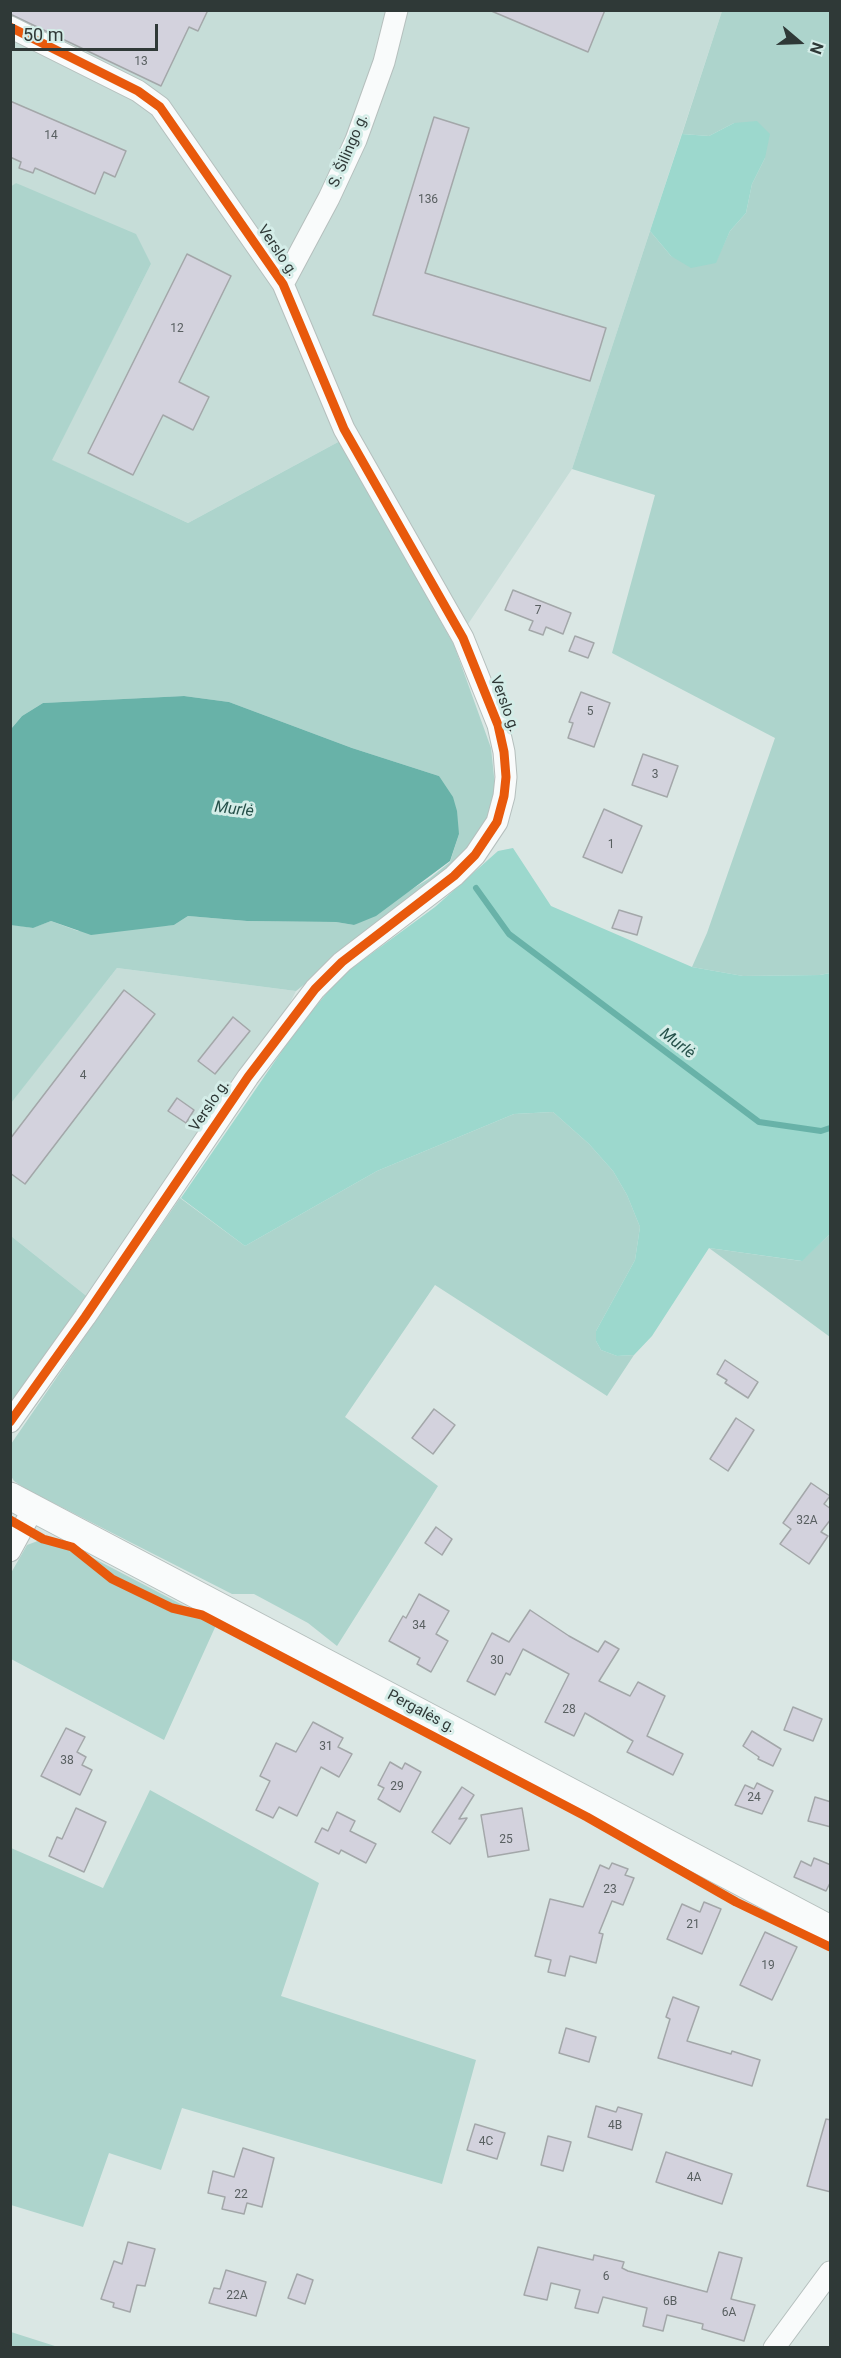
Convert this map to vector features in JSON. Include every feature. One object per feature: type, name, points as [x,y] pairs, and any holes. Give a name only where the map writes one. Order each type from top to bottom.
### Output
[{"type":"main road","name":"Pergalės g.","points":[[22,1503],[482,1743],[831,1929]]},
{"type":"street","name":"S. Šilingo g.","points":[[283,284],[329,198],[356,140],[384,63],[397,10]]},
{"type":"street","name":"Verslo g.","points":[[10,27],[138,91],[160,107],[283,284],[344,429],[463,638],[500,734],[506,777],[501,810],[487,840],[454,876],[342,962],[315,989],[248,1077],[85,1317],[10,1422]]},
{"type":"street","points":[[10,1551],[22,1503]]},
{"type":"street","points":[[774,2348],[831,2272]]},
{"type":"shaded area","points":[[11,11],[722,11],[572,469],[454,645],[340,441],[188,523],[51,460],[151,264],[16,183],[11,187]]},
{"type":"shaded area","points":[[117,968],[296,991],[283,1017],[89,1298],[11,1236],[10,1103]]},
{"type":"green space","points":[[722,11],[830,11],[830,973],[820,975],[743,976],[692,967],[707,933],[775,738],[612,653],[655,495],[572,469],[650,231],[671,256],[715,263],[730,231],[746,213],[752,184],[765,158],[734,123],[709,136],[682,134]]},
{"type":"green space","points":[[757,121],[770,134],[765,158],[752,184],[746,213],[730,231],[716,263],[691,268],[671,256],[650,231],[682,134],[709,136],[734,123]]},
{"type":"green space","points":[[16,183],[136,234],[151,264],[52,460],[188,523],[340,441],[454,645],[491,748],[495,786],[488,824],[465,857],[296,991],[117,968],[11,1103],[11,924],[32,928],[51,921],[78,931],[174,925],[188,916],[247,921],[336,922],[354,925],[430,878],[450,862],[459,834],[439,776],[352,748],[229,702],[184,696],[43,703],[22,716],[11,729],[10,187]]},
{"type":"green space","points":[[513,848],[551,906],[692,967],[743,976],[830,973],[830,1234],[802,1261],[709,1248],[652,1336],[634,1355],[617,1356],[601,1350],[596,1341],[596,1331],[635,1260],[640,1227],[627,1195],[613,1171],[589,1144],[553,1112],[514,1114],[377,1171],[245,1246],[181,1198],[297,1029],[341,976],[435,907],[498,851]]},
{"type":"green space","points":[[553,1112],[589,1144],[613,1171],[627,1195],[640,1227],[635,1260],[596,1331],[596,1341],[601,1350],[617,1356],[634,1355],[607,1396],[435,1285],[345,1417],[438,1486],[337,1646],[308,1623],[254,1594],[232,1594],[14,1481],[11,1476],[11,1444],[180,1198],[245,1246],[377,1171],[514,1114]]},
{"type":"green space","points":[[830,1234],[830,1337],[709,1248],[801,1261]]},
{"type":"green space","points":[[11,1236],[89,1298],[11,1406]]},
{"type":"green space","points":[[43,1539],[72,1547],[217,1623],[164,1740],[11,1659],[11,1573],[27,1545]]},
{"type":"green space","points":[[150,1790],[319,1883],[281,1996],[476,2060],[442,2184],[182,2108],[161,2170],[109,2153],[83,2227],[11,2205],[11,1848],[103,1888]]},
{"type":"green space","points":[[11,2332],[58,2347],[11,2347]]},
{"type":"water","points":[[184,696],[229,702],[352,748],[439,776],[453,797],[457,811],[459,834],[450,861],[376,916],[354,925],[336,922],[247,921],[188,916],[174,925],[91,935],[51,921],[33,928],[11,925],[11,729],[22,716],[43,703]]},
{"type":"building","points":[[10,10],[208,10],[198,31],[189,27],[161,86],[10,14]]},
{"type":"building","points":[[489,10],[605,10],[588,52]]},
{"type":"building","points":[[10,101],[126,151],[115,177],[104,172],[95,194],[35,168],[33,173],[19,168],[21,162],[10,157]]},
{"type":"building","points":[[434,117],[469,128],[425,273],[606,328],[590,381],[373,315]]},
{"type":"building","points":[[187,254],[231,276],[179,382],[209,397],[193,430],[163,415],[133,475],[88,453]]},
{"type":"building","points":[[513,590],[571,613],[563,634],[546,627],[543,635],[529,630],[533,621],[505,610]]},
{"type":"building","points":[[575,636],[594,643],[588,658],[569,651]]},
{"type":"building","points":[[581,692],[610,703],[594,747],[568,738],[573,723],[569,722]]},
{"type":"building","points":[[643,754],[678,766],[667,797],[632,785]]},
{"type":"building","points":[[604,809],[642,826],[622,873],[583,857]]},
{"type":"building","points":[[619,910],[642,917],[637,935],[612,928]]},
{"type":"building","points":[[124,990],[155,1014],[25,1184],[10,1173],[10,1139]]},
{"type":"building","points":[[233,1017],[250,1031],[215,1074],[198,1061]]},
{"type":"building","points":[[177,1098],[194,1110],[186,1123],[168,1111]]},
{"type":"building","points":[[725,1360],[758,1382],[748,1398],[725,1383],[727,1380],[717,1374]]},
{"type":"building","points":[[434,1409],[455,1425],[433,1454],[412,1438]]},
{"type":"building","points":[[736,1418],[754,1430],[728,1471],[710,1459]]},
{"type":"building","points":[[811,1483],[830,1496],[824,1504],[831,1509],[831,1519],[821,1532],[828,1536],[809,1564],[780,1544],[791,1529],[783,1523]]},
{"type":"building","points":[[436,1527],[452,1539],[442,1555],[425,1543]]},
{"type":"building","points":[[419,1594],[449,1611],[436,1634],[448,1641],[431,1672],[417,1664],[420,1658],[389,1641],[403,1616],[406,1618]]},
{"type":"building","points":[[530,1610],[598,1652],[605,1641],[619,1649],[599,1681],[630,1696],[638,1682],[665,1696],[647,1736],[683,1754],[673,1775],[627,1752],[633,1741],[585,1713],[574,1736],[545,1722],[569,1674],[523,1649],[510,1675],[506,1673],[495,1695],[467,1681],[492,1633],[509,1642]]},
{"type":"building","points":[[793,1707],[822,1719],[813,1741],[784,1730]]},
{"type":"building","points":[[313,1722],[343,1738],[338,1747],[352,1754],[339,1777],[321,1767],[297,1816],[279,1807],[273,1818],[256,1810],[270,1781],[260,1776],[276,1743],[296,1752]]},
{"type":"building","points":[[66,1728],[85,1737],[77,1752],[86,1757],[82,1765],[92,1770],[80,1795],[41,1776]]},
{"type":"building","points":[[752,1731],[781,1749],[773,1766],[758,1759],[759,1757],[743,1746]]},
{"type":"building","points":[[390,1762],[402,1769],[405,1763],[421,1772],[400,1812],[378,1799],[384,1788],[378,1785]]},
{"type":"building","points":[[757,1783],[773,1791],[762,1814],[735,1805],[745,1785],[754,1789]]},
{"type":"building","points":[[462,1787],[474,1795],[459,1819],[467,1818],[450,1844],[432,1832]]},
{"type":"building","points":[[815,1797],[831,1802],[831,1827],[808,1821]]},
{"type":"building","points":[[76,1808],[106,1822],[84,1872],[49,1856],[57,1837],[62,1839]]},
{"type":"building","points":[[522,1808],[529,1850],[488,1857],[481,1815]]},
{"type":"building","points":[[337,1812],[355,1821],[350,1831],[376,1844],[366,1863],[341,1850],[339,1854],[315,1842],[322,1828],[328,1831]]},
{"type":"building","points":[[814,1858],[831,1865],[831,1881],[826,1891],[794,1877],[801,1861],[811,1866]]},
{"type":"building","points":[[612,1863],[628,1869],[625,1875],[634,1878],[623,1905],[612,1901],[599,1933],[603,1934],[596,1963],[570,1956],[565,1976],[548,1972],[551,1960],[535,1956],[550,1899],[583,1907],[600,1865],[609,1869]]},
{"type":"building","points":[[704,1902],[721,1909],[702,1954],[667,1939],[682,1904],[700,1912]]},
{"type":"building","points":[[765,1932],[797,1947],[772,2000],[740,1985]]},
{"type":"building","points":[[673,1997],[699,2007],[687,2041],[760,2060],[752,2086],[658,2058],[670,2019],[666,2017]]},
{"type":"building","points":[[566,2028],[596,2037],[589,2062],[559,2053]]},
{"type":"building","points":[[596,2106],[616,2112],[618,2107],[642,2114],[632,2150],[588,2137]]},
{"type":"building","points":[[826,2119],[831,2120],[831,2192],[807,2186]]},
{"type":"building","points":[[475,2124],[505,2133],[497,2159],[467,2150]]},
{"type":"building","points":[[548,2136],[571,2142],[563,2171],[541,2165]]},
{"type":"building","points":[[243,2148],[274,2158],[262,2207],[247,2203],[244,2214],[222,2209],[225,2197],[208,2193],[213,2171],[234,2177]]},
{"type":"building","points":[[666,2152],[732,2174],[722,2204],[656,2182]]},
{"type":"building","points":[[128,2242],[155,2249],[145,2286],[137,2285],[130,2312],[113,2307],[114,2303],[101,2299],[114,2261],[122,2264]]},
{"type":"building","points":[[538,2247],[593,2260],[594,2255],[624,2262],[622,2268],[628,2271],[707,2292],[719,2252],[742,2258],[731,2299],[755,2305],[744,2341],[702,2329],[703,2324],[667,2315],[663,2331],[643,2326],[647,2308],[603,2297],[598,2313],[575,2308],[580,2290],[551,2283],[547,2300],[524,2295]]},
{"type":"building","points":[[226,2270],[266,2282],[256,2316],[209,2303],[214,2288],[220,2289]]},
{"type":"building","points":[[297,2274],[313,2280],[305,2304],[288,2298]]},
{"type":"waterway","name":"Murlė","points":[[476,888],[509,934],[759,1122],[821,1131],[830,1128]]},
{"type":"cycle path","points":[[10,27],[138,91],[160,107],[283,284],[344,429],[463,638],[498,725],[504,752],[506,777],[497,822],[475,855],[454,876],[342,962],[315,989],[248,1077],[85,1317],[10,1422]]},
{"type":"cycle path","points":[[10,1520],[43,1539],[72,1547],[112,1579],[172,1608],[202,1615],[587,1817],[736,1902],[830,1947]]}]
